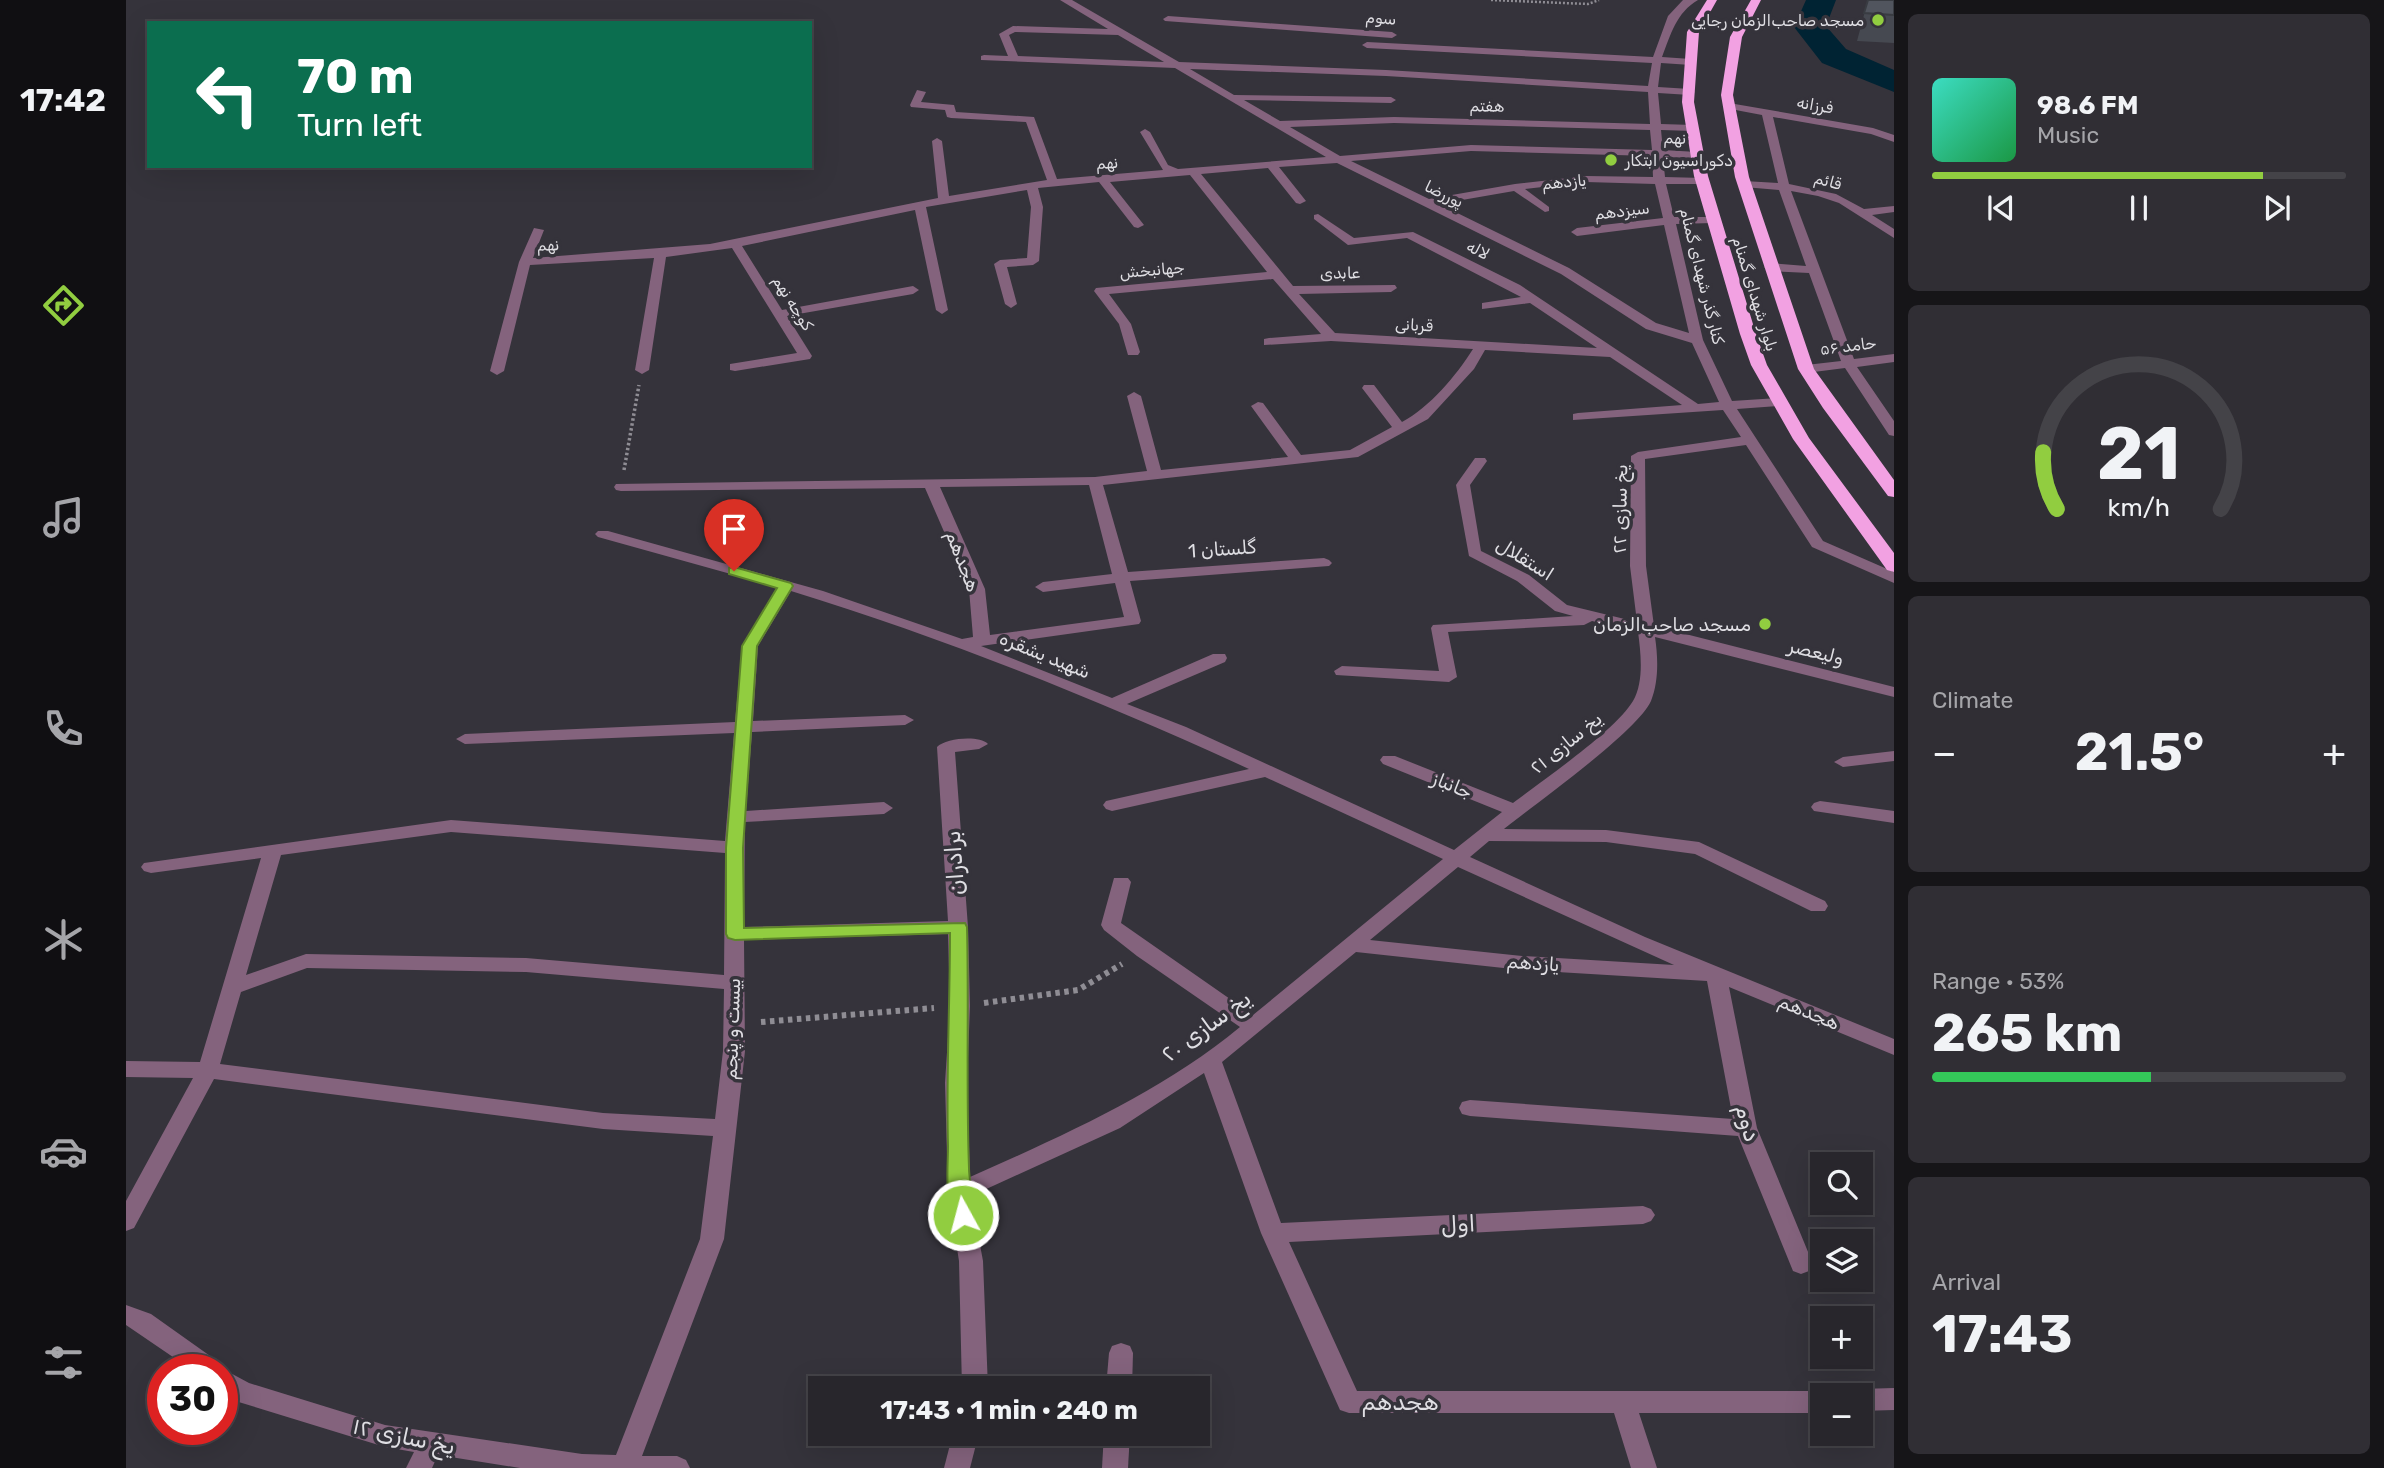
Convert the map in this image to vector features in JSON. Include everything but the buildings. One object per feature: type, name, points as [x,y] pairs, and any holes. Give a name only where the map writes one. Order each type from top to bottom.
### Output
[{"type":"highway","name":"بلوار شهدای گمنام","points":[[1712,0],[1693,32],[1691,62],[1713,96],[1807,369],[1829,405],[1894,492]]},
{"type":"highway","name":"بلوار شهدای گمنام","points":[[1713,96],[1736,37],[1756,0]]},
{"type":"highway","name":"بلوار شهدای گمنام","points":[[1713,96],[1688,102],[1697,155],[1713,220],[1759,365],[1801,439],[1894,566]]},
{"type":"street","name":"پوررضا","points":[[1065,0],[1336,158],[1565,271],[1651,326],[1698,340]]},
{"type":"street","name":"کنار گذر شهدای گمنام","points":[[1693,0],[1686,2],[1672,16],[1657,58],[1653,90],[1660,180],[1698,340],[1727,404],[1817,544],[1894,578]]},
{"type":"street","name":"سوم","points":[[1167,19],[1450,39],[1463,48]]},
{"type":"street","points":[[1014,59],[1004,34],[1013,29],[1121,32]]},
{"type":"street","name":"سوم","points":[[1367,45],[1657,58],[1691,62]]},
{"type":"street","points":[[984,58],[1180,65]]},
{"type":"street","name":"پوررضا","points":[[1180,65],[1386,73],[1713,96]]},
{"type":"street","points":[[921,92],[915,105],[950,107],[951,115],[1030,119],[1054,183]]},
{"type":"street","name":"فرزانه","points":[[1713,96],[1767,113],[1873,131],[1894,139]]},
{"type":"street","points":[[1233,97],[1391,100]]},
{"type":"street","points":[[1767,113],[1784,187],[1849,364],[1894,432]]},
{"type":"street","name":"هفتم","points":[[1280,124],[1394,120],[1693,128]]},
{"type":"street","points":[[1145,132],[1164,167],[1178,173]]},
{"type":"street","points":[[937,141],[944,199]]},
{"type":"street","name":"نهم","points":[[525,262],[660,255],[735,244],[1003,187],[1471,148],[1697,155]]},
{"type":"street","points":[[1269,164],[1300,201]]},
{"type":"street","points":[[1193,171],[1276,275],[1331,337]]},
{"type":"street","points":[[1102,179],[1138,225]]},
{"type":"street","name":"یازدهم","points":[[1427,203],[1516,187],[1586,179],[1703,181]]},
{"type":"street","name":"قائم","points":[[1744,184],[1784,187],[1840,199],[1894,234]]},
{"type":"street","points":[[1011,304],[1000,264],[1033,261],[1037,207],[1031,185]]},
{"type":"street","points":[[1516,187],[1545,209]]},
{"type":"street","points":[[920,205],[942,310]]},
{"type":"street","points":[[1860,213],[1894,209]]},
{"type":"street","name":"لاله","points":[[1318,217],[1352,242],[1409,234],[1480,268],[1615,353]]},
{"type":"street","name":"سیزدهم","points":[[1577,232],[1671,220],[1713,220]]},
{"type":"street","points":[[497,371],[525,262],[538,230]]},
{"type":"street","name":"کوچه نهم","points":[[735,244],[805,356],[735,367]]},
{"type":"street","points":[[642,370],[660,255]]},
{"type":"street","points":[[1770,267],[1813,270]]},
{"type":"street","name":"جهانبخش","points":[[1133,352],[1125,324],[1100,291],[1276,275]]},
{"type":"street","name":"عابدی","points":[[1289,290],[1391,288]]},
{"type":"street","points":[[779,314],[913,290]]},
{"type":"street","points":[[1486,306],[1533,299]]},
{"type":"street","name":"قربانی","points":[[1269,342],[1331,337],[1615,353]]},
{"type":"street","points":[[621,487],[1095,481],[1156,477],[1353,454],[1423,416],[1469,366],[1481,346]]},
{"type":"street","points":[[1615,353],[1694,407]]},
{"type":"street","name":"حامد ۵۶","points":[[1807,369],[1894,358]]},
{"type":"street","points":[[1369,388],[1400,429]]},
{"type":"street","points":[[1134,396],[1156,477]]},
{"type":"street","points":[[1578,417],[1778,402]]},
{"type":"street","points":[[1258,406],[1298,461]]},
{"type":"street","name":"یخ سازی ۲۲","points":[[1646,630],[1638,566],[1638,456],[1748,440]]},
{"type":"street","name":"استقلال","points":[[1480,461],[1463,485],[1474,553],[1523,578],[1561,608],[1646,630]]},
{"type":"street","points":[[961,644],[1133,621],[1095,481]]},
{"type":"street","name":"هجدهم","points":[[931,484],[977,589],[982,641]]},
{"type":"street","name":"شهید یشقره","points":[[603,534],[786,586],[961,644],[1180,731],[1455,859]]},
{"type":"street","name":"گلستان 1","points":[[1043,587],[1123,578],[1324,563]]},
{"type":"street","name":"بیست و پنجم","points":[[624,1467],[712,1239],[734,1051],[734,848],[750,646],[786,586]]},
{"type":"street","points":[[1342,671],[1449,677],[1439,628],[1601,619]]},
{"type":"street","name":"ولیعصر","points":[[1646,630],[1894,692]]},
{"type":"street","name":"یخ سازی ۲۱","points":[[1455,859],[1622,725],[1642,701],[1650,663],[1646,630]]},
{"type":"street","points":[[1112,704],[1219,658]]},
{"type":"street","points":[[466,739],[905,720]]},
{"type":"street","name":"برادران","points":[[975,1376],[971,1261],[959,1192],[956,1083],[960,1006],[958,927],[946,747],[979,744]]},
{"type":"street","points":[[1843,762],[1894,756]]},
{"type":"street","name":"جانباز","points":[[1389,760],[1516,811]]},
{"type":"street","points":[[1112,805],[1267,771]]},
{"type":"street","points":[[1820,807],[1894,817]]},
{"type":"street","points":[[736,817],[884,808]]},
{"type":"street","points":[[151,867],[451,826],[734,848]]},
{"type":"street","points":[[1485,835],[1606,835],[1699,848],[1818,906]]},
{"type":"street","points":[[126,1222],[208,1070],[273,849]]},
{"type":"street","name":"هجدهم","points":[[1455,859],[1638,943],[1894,1047]]},
{"type":"street","name":"یخ سازی ۲۰","points":[[959,1192],[1111,1122],[1210,1059],[1254,1026],[1455,859]]},
{"type":"street","points":[[1122,883],[1111,925],[1144,951],[1254,1026]]},
{"type":"street","points":[[735,934],[958,927]]},
{"type":"street","name":"یازدهم","points":[[1352,945],[1522,963],[1716,974]]},
{"type":"street","points":[[231,988],[306,961],[526,965],[734,983]]},
{"type":"street","name":"دوم","points":[[1716,974],[1746,1128],[1801,1264]]},
{"type":"street","name":"هجدهم","points":[[1210,1059],[1273,1233],[1349,1402],[1810,1402]]},
{"type":"street","points":[[126,1069],[208,1070],[603,1121],[724,1128]]},
{"type":"street","points":[[1470,1108],[1746,1128]]},
{"type":"street","name":"اول","points":[[1273,1233],[1643,1214]]},
{"type":"street","points":[[126,1315],[142,1321],[188,1354]]},
{"type":"street","points":[[1120,1376],[1121,1353]]},
{"type":"street","name":"یخ سازی ۱۲","points":[[238,1390],[385,1436],[582,1465],[677,1468]]},
{"type":"street","points":[[1873,1400],[1894,1399]]},
{"type":"street","points":[[1623,1403],[1644,1468]]},
{"type":"street","points":[[419,1468],[431,1443]]},
{"type":"street","points":[[957,1468],[963,1446]]},
{"type":"street","points":[[1115,1468],[1116,1446]]},
{"type":"path","points":[[1491,0],[1588,4],[1599,0]]},
{"type":"path","points":[[621,487],[642,370]]},
{"type":"waterway","points":[[1821,0],[1810,27],[1834,56],[1894,82]]},
{"type":"place","name":"مسجد صاحب‌الزمان رجایی","points":[[1878,20]]},
{"type":"place","name":"دکوراسیون ابتکار","points":[[1611,160]]},
{"type":"place","name":"مسجد صاحب‌الزمان","points":[[1765,624]]},
{"type":"route","points":[[734,571],[786,586],[750,646],[734,848],[735,934],[958,927],[960,1006],[956,1083],[959,1192],[963,1215]]}]
